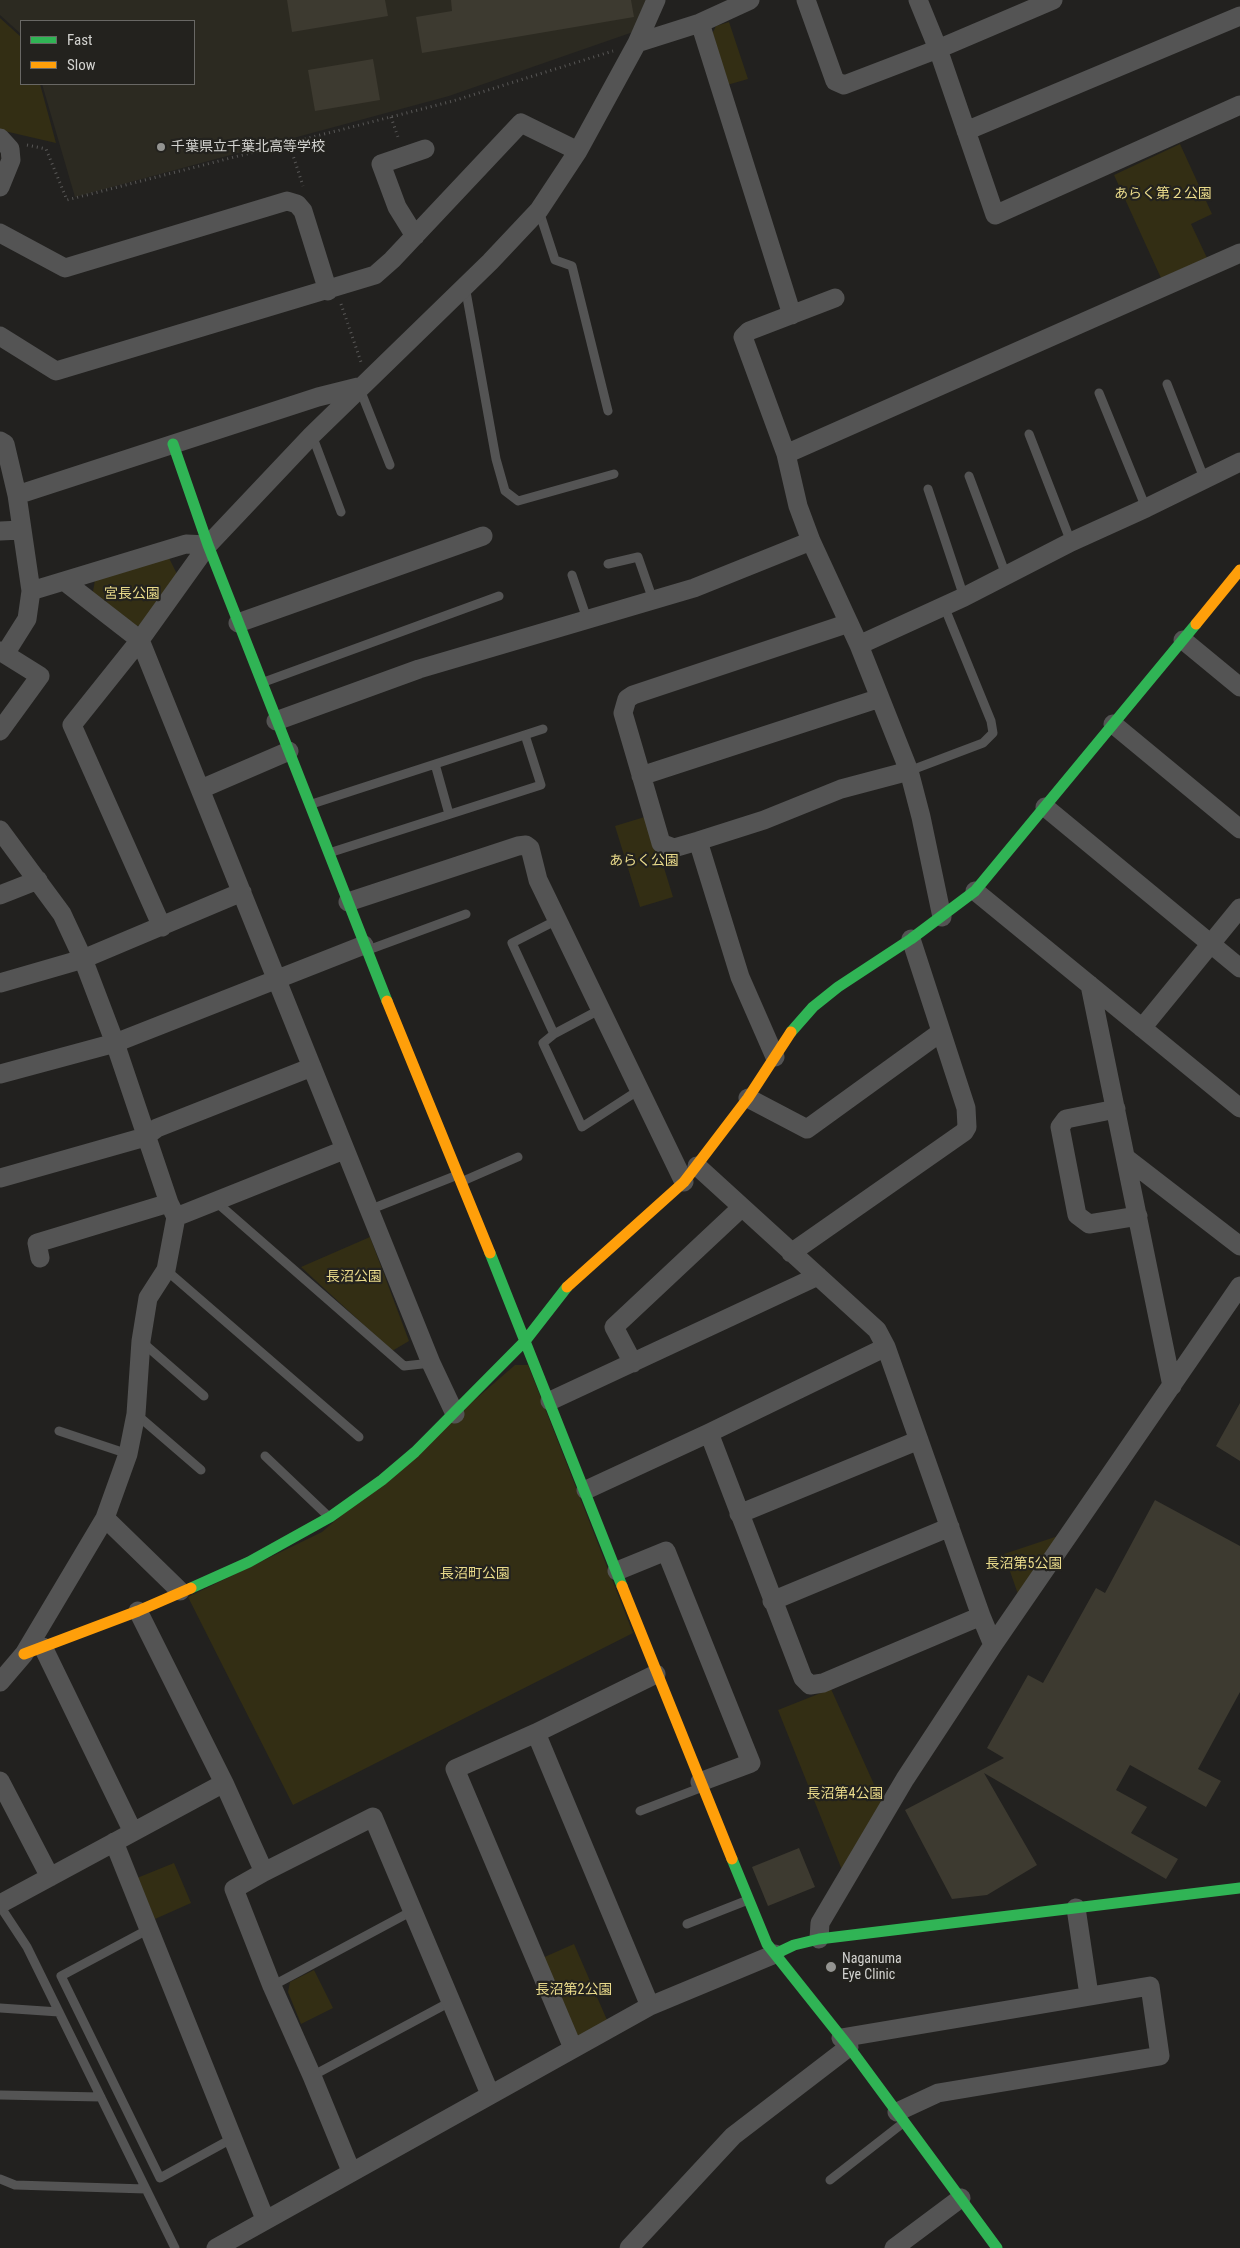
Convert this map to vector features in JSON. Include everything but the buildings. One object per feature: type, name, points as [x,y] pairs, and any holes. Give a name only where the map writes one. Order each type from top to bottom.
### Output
[{"type":"street","points":[[162,927],[72,725],[140,640],[208,545],[363,383],[465,285],[539,210],[578,151],[637,43],[656,0]]},
{"type":"street","points":[[637,43],[700,23],[750,0]]},
{"type":"street","points":[[806,0],[836,81],[844,85],[938,49],[1053,0]]},
{"type":"street","points":[[918,0],[938,49],[995,215],[1240,105]]},
{"type":"street","points":[[966,131],[1240,16]]},
{"type":"street","points":[[700,23],[792,315]]},
{"type":"street","points":[[0,336],[56,370],[375,276],[521,123],[578,151]]},
{"type":"street","points":[[0,187],[11,160],[10,149],[1,138]]},
{"type":"street","points":[[415,236],[397,207],[382,164],[425,149]]},
{"type":"street","points":[[0,233],[65,268],[287,201],[297,204],[303,211],[331,289]]},
{"type":"street","points":[[786,454],[1240,253]]},
{"type":"street","points":[[835,298],[749,331],[744,337],[786,454],[798,506],[811,541],[859,645],[909,771],[921,817],[942,917]]},
{"type":"street","points":[[17,495],[363,383]]},
{"type":"street","points":[[0,441],[5,444],[17,495],[32,591],[27,619],[2,653],[40,676],[0,731]]},
{"type":"street","points":[[173,444],[208,545],[365,948],[586,1490],[656,1674],[767,1944],[845,2043],[998,2248]]},
{"type":"street","points":[[859,645],[964,597],[1071,542],[1240,462]]},
{"type":"street","points":[[0,531],[21,530]]},
{"type":"street","points":[[238,623],[484,536]]},
{"type":"street","points":[[276,721],[419,669],[694,588],[811,541]]},
{"type":"street","points":[[32,591],[186,544],[208,545]]},
{"type":"street","points":[[24,1654],[138,1611],[249,1562],[330,1517],[382,1480],[455,1414],[525,1342],[569,1285],[684,1182],[748,1098],[792,1031],[813,1006],[942,917],[975,891],[1240,570]]},
{"type":"street","points":[[64,581],[140,640],[201,788],[344,1150],[431,1363],[455,1414]]},
{"type":"street","points":[[848,623],[633,695],[627,699],[623,713],[661,843],[674,848],[764,820],[841,788],[909,771]]},
{"type":"street","points":[[1183,640],[1240,687]]},
{"type":"street","points":[[641,776],[880,698]]},
{"type":"street","points":[[1113,724],[1240,829]]},
{"type":"street","points":[[201,788],[289,751]]},
{"type":"street","points":[[1045,807],[1240,968]]},
{"type":"street","points":[[0,830],[62,914],[83,959],[115,1043],[145,1137],[172,1210],[166,1270],[148,1298],[141,1341],[136,1414],[128,1454],[105,1518],[24,1654],[0,1682]]},
{"type":"street","points":[[698,841],[740,978],[776,1057]]},
{"type":"street","points":[[348,902],[518,846],[526,845],[530,848],[538,880],[684,1182]]},
{"type":"street","points":[[0,895],[38,880]]},
{"type":"street","points":[[975,891],[1240,1108]]},
{"type":"street","points":[[0,983],[83,959],[242,892]]},
{"type":"street","points":[[1142,1028],[1240,908]]},
{"type":"street","points":[[791,1252],[964,1132],[968,1118],[966,1108],[911,939]]},
{"type":"street","points":[[0,1074],[115,1043],[277,979],[365,948]]},
{"type":"street","points":[[1090,985],[1172,1386]]},
{"type":"street","points":[[748,1098],[807,1129],[941,1032]]},
{"type":"street","points":[[0,1178],[145,1137],[157,1128],[312,1067]]},
{"type":"street","points":[[1116,1109],[1066,1119],[1060,1127],[1076,1216],[1089,1224],[1138,1216]]},
{"type":"street","points":[[40,1258],[37,1243],[214,1201],[344,1150]]},
{"type":"street","points":[[1126,1158],[1240,1246]]},
{"type":"street","points":[[697,1166],[741,1208],[870,1321],[877,1330],[886,1347],[993,1645]]},
{"type":"street","points":[[633,1363],[614,1327],[741,1208]]},
{"type":"street","points":[[550,1401],[818,1276]]},
{"type":"street","points":[[819,1939],[820,1923],[906,1779],[993,1645],[1240,1286]]},
{"type":"street","points":[[586,1490],[710,1434],[886,1347]]},
{"type":"street","points":[[710,1434],[772,1601],[803,1678],[810,1685],[823,1683],[981,1616]]},
{"type":"street","points":[[739,1514],[919,1440]]},
{"type":"street","points":[[105,1518],[180,1591]]},
{"type":"street","points":[[772,1601],[950,1527]]},
{"type":"street","points":[[616,1570],[666,1551],[740,1736],[750,1764],[701,1784]]},
{"type":"street","points":[[138,1611],[224,1783],[264,1872]]},
{"type":"street","points":[[43,1647],[133,1832]]},
{"type":"street","points":[[573,2048],[454,1769],[536,1733],[656,1674]]},
{"type":"street","points":[[536,1733],[650,2006]]},
{"type":"street","points":[[0,1905],[224,1783]]},
{"type":"street","points":[[2,1792],[50,1877]]},
{"type":"street","points":[[351,2171],[272,1986],[234,1889],[264,1872],[373,1817],[490,2094]]},
{"type":"street","points":[[114,1842],[265,2219]]},
{"type":"street","points":[[216,2248],[238,2242],[265,2219],[650,2006],[794,1945],[819,1939],[1240,1888]]},
{"type":"street","points":[[1076,1908],[1089,1995]]},
{"type":"street","points":[[629,2248],[733,2136],[845,2043],[1089,1995],[1150,1986],[1160,2056],[938,2094],[900,2117]]},
{"type":"street","points":[[894,2248],[961,2198]]},
{"type":"lane","points":[[539,210],[554,260],[572,266],[608,411]]},
{"type":"lane","points":[[465,285],[496,459],[505,491],[518,501],[614,474]]},
{"type":"lane","points":[[363,383],[390,465]]},
{"type":"lane","points":[[1167,384],[1204,478]]},
{"type":"lane","points":[[1099,393],[1146,508]]},
{"type":"lane","points":[[1030,434],[1071,542]]},
{"type":"lane","points":[[312,435],[341,512]]},
{"type":"lane","points":[[969,476],[1006,575]]},
{"type":"lane","points":[[928,489],[964,597]]},
{"type":"lane","points":[[608,564],[638,557],[653,600]]},
{"type":"lane","points":[[572,575],[587,619]]},
{"type":"lane","points":[[262,683],[499,596]]},
{"type":"lane","points":[[909,771],[983,743],[993,733],[991,721],[944,606]]},
{"type":"lane","points":[[309,805],[543,729]]},
{"type":"lane","points":[[328,853],[541,784],[525,735]]},
{"type":"lane","points":[[435,764],[449,814]]},
{"type":"lane","points":[[365,948],[466,914]]},
{"type":"lane","points":[[554,1034],[512,943],[557,920]]},
{"type":"lane","points":[[601,1009],[554,1034],[543,1043],[582,1127],[639,1090]]},
{"type":"lane","points":[[369,1210],[518,1157]]},
{"type":"lane","points":[[214,1201],[404,1366],[431,1363]]},
{"type":"lane","points":[[166,1270],[359,1436]]},
{"type":"lane","points":[[141,1341],[204,1396]]},
{"type":"lane","points":[[136,1414],[201,1470]]},
{"type":"lane","points":[[59,1431],[128,1454]]},
{"type":"lane","points":[[265,1456],[330,1517]]},
{"type":"lane","points":[[640,1811],[701,1784]]},
{"type":"lane","points":[[687,1924],[748,1900]]},
{"type":"lane","points":[[0,1905],[27,1947],[175,2248]]},
{"type":"lane","points":[[272,1986],[412,1911]]},
{"type":"lane","points":[[149,1929],[61,1976],[160,2178],[232,2138]]},
{"type":"lane","points":[[312,2076],[450,2002]]},
{"type":"lane","points":[[0,2008],[59,2012]]},
{"type":"lane","points":[[0,2095],[101,2096]]},
{"type":"lane","points":[[830,2180],[900,2117]]},
{"type":"lane","points":[[0,2179],[15,2184],[146,2189]]},
{"type":"path","points":[[1,138],[46,149],[66,200],[453,101],[637,43]]},
{"type":"path","points":[[391,117],[404,156]]},
{"type":"path","points":[[331,289],[363,383]]},
{"type":"shaded area","name":"千葉県立千葉北高等学校","points":[[0,0],[648,0],[636,31],[449,96],[75,197],[42,85],[195,85],[195,20],[20,20],[20,33],[0,15]]},
{"type":"green space","points":[[0,18],[20,36],[20,85],[40,85],[56,143],[0,130]]},
{"type":"green space","points":[[729,22],[748,79],[727,85],[711,36],[716,26]]},
{"type":"green space","name":"あらく第２公園","points":[[1180,144],[1212,214],[1191,224],[1207,258],[1161,278],[1114,175]]},
{"type":"green space","name":"宮長公園","points":[[167,554],[178,576],[142,625],[132,627],[92,597],[95,580]]},
{"type":"green space","name":"あらく公園","points":[[648,816],[673,897],[640,907],[615,826]]},
{"type":"green space","name":"長沼公園","points":[[370,1237],[409,1341],[392,1351],[301,1267]]},
{"type":"green space","name":"長沼町公園","points":[[515,1365],[528,1365],[633,1633],[293,1805],[188,1597],[322,1532]]},
{"type":"green space","name":"長沼第5公園","points":[[1067,1533],[1019,1597],[1004,1554]]},
{"type":"green space","name":"長沼第4公園","points":[[831,1689],[882,1802],[842,1870],[778,1710]]},
{"type":"green space","points":[[174,1863],[191,1903],[155,1919],[137,1878]]},
{"type":"green space","name":"長沼第2公園","points":[[574,1944],[607,2020],[579,2036],[572,2032],[540,1959]]},
{"type":"green space","points":[[314,1970],[333,2008],[301,2024],[288,1992],[290,1982]]},
{"type":"traffic: fast","points":[[173,444],[208,545],[387,1001]]},
{"type":"traffic: fast","points":[[791,1032],[813,1007],[838,987],[911,939],[975,891],[1196,624]]},
{"type":"traffic: fast","points":[[490,1253],[622,1586]]},
{"type":"traffic: fast","points":[[191,1588],[249,1562],[330,1517],[382,1480],[415,1452],[525,1341],[567,1287]]},
{"type":"traffic: fast","points":[[732,1859],[767,1944],[849,2047],[997,2248]]},
{"type":"traffic: fast","points":[[775,1954],[794,1945],[819,1939],[1240,1888]]},
{"type":"traffic: slow","points":[[1196,624],[1240,570]]},
{"type":"traffic: slow","points":[[387,1001],[490,1253]]},
{"type":"traffic: slow","points":[[567,1287],[684,1182],[748,1098],[791,1032]]},
{"type":"traffic: slow","points":[[622,1586],[732,1859]]},
{"type":"traffic: slow","points":[[24,1654],[138,1611],[191,1588]]},
{"type":"place","name":"千葉県立千葉北高等学校","points":[[161,147]]},
{"type":"place","name":"Naganuma Eye Clinic","points":[[831,1967]]}]
